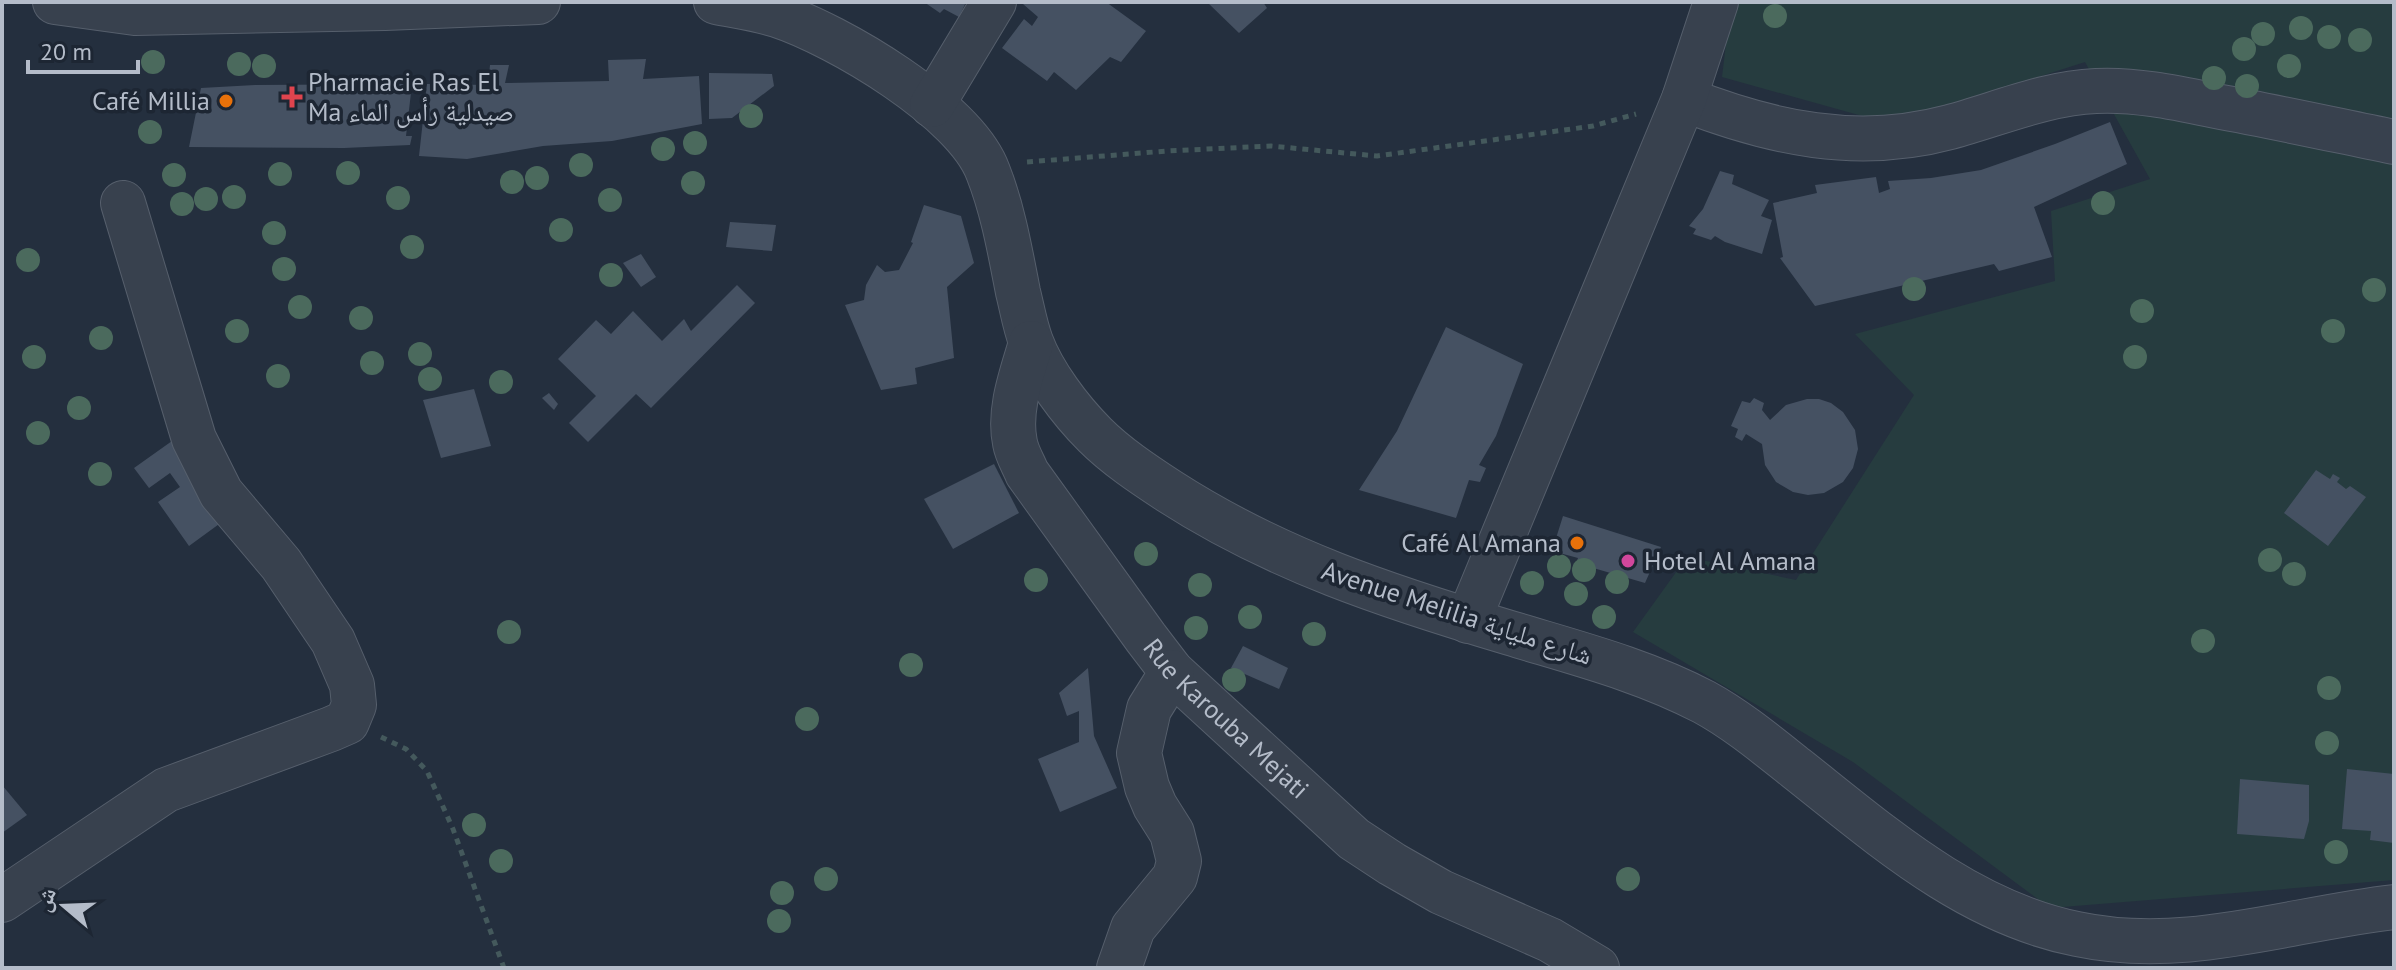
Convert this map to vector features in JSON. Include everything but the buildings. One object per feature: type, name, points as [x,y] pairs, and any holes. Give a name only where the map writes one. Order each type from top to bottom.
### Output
[{"type":"street","points":[[55,2],[135,13],[538,2]]},
{"type":"street","name":"Avenue Melilia شارع ملياية","points":[[716,2],[777,15],[838,42],[886,71],[932,105],[964,134],[986,165],[1003,218],[1031,343],[1061,395],[1097,437],[1143,474],[1212,518],[1275,551],[1341,578],[1468,621],[1609,663],[1662,682],[1708,704],[1754,735],[1943,879],[1987,905],[2033,923],[2081,935],[2136,942],[2198,940],[2394,907]]},
{"type":"street","points":[[932,105],[994,2]]},
{"type":"street","points":[[1468,621],[1682,104],[1716,2]]},
{"type":"street","points":[[1682,104],[1769,127],[1817,136],[1860,139],[1900,137],[1947,128],[2070,93],[2122,91],[2201,103],[2394,142]]},
{"type":"street","points":[[2,900],[166,790],[347,722],[354,705],[352,685],[333,641],[281,564],[221,493],[194,439],[123,203]]},
{"type":"street","name":"Rue Karouba Mejati","points":[[1031,343],[1018,386],[1013,428],[1016,447],[1027,473],[1172,672],[1354,839],[1441,892],[1550,940],[1597,968]]},
{"type":"street","points":[[1119,968],[1133,928],[1175,877],[1179,861],[1172,833],[1147,787],[1139,753],[1149,709],[1172,672]]},
{"type":"path","points":[[986,165],[1238,147],[1298,148],[1377,156],[1593,126],[1682,104]]},
{"type":"path","points":[[347,722],[406,749],[427,771],[453,829],[504,968]]},
{"type":"green space","points":[[1731,2],[2394,2],[2394,880],[2050,908],[1853,762],[1633,632],[1687,557],[1796,580],[1914,395],[1855,334],[2055,281],[2051,211],[2150,179],[2085,62],[1891,124],[1722,77]]},
{"type":"place","name":"Pharmacie Ras El Ma صيدلية رأس الماء","points":[[292,97]]},
{"type":"place","name":"Café Millia","points":[[226,101]]},
{"type":"place","name":"Café Al Amana","points":[[1577,543]]},
{"type":"place","name":"Hotel Al Amana","points":[[1628,561]]}]
